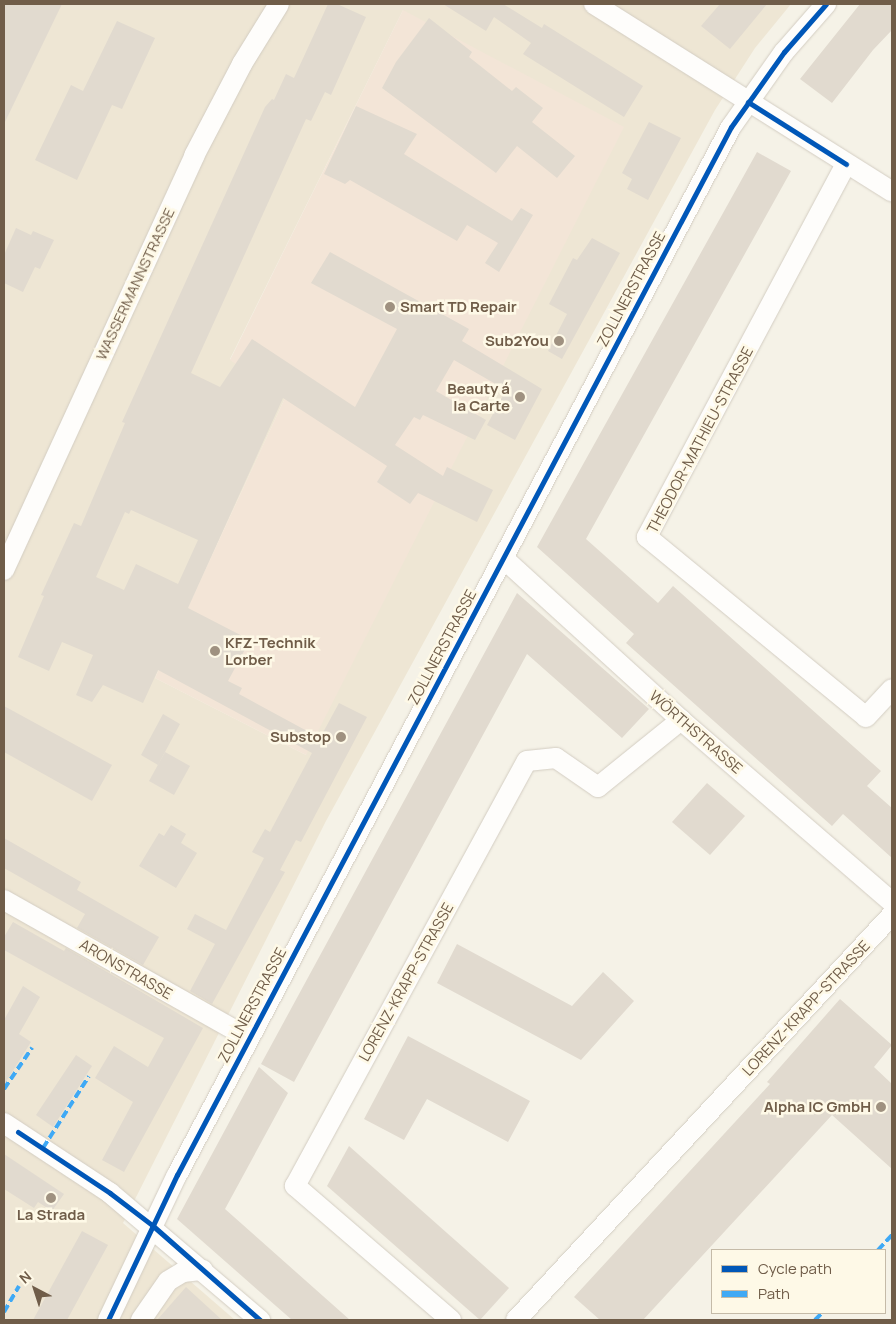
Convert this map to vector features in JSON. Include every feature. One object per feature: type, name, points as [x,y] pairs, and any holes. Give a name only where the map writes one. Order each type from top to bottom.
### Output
[{"type":"street","name":"WASSERMANNSTRASSE","points":[[4,570],[194,156],[242,64],[279,4]]},
{"type":"street","points":[[594,4],[892,192]]},
{"type":"street","name":"ZOLLNERSTRASSE","points":[[108,1320],[152,1225],[249,1038],[732,127],[784,52],[826,4]]},
{"type":"street","name":"THEODOR-MATHIEU-STRASSE","points":[[846,164],[646,537],[866,717],[892,689]]},
{"type":"street","name":"WÖRTHSTRASSE","points":[[503,558],[681,720],[892,902]]},
{"type":"street","name":"LORENZ-KRAPP-STRASSE","points":[[451,1320],[294,1186],[527,761],[556,758],[598,787],[681,720]]},
{"type":"street","name":"ARONSTRASSE","points":[[4,900],[249,1038]]},
{"type":"street","name":"LORENZ-KRAPP-STRASSE","points":[[516,1320],[892,915]]},
{"type":"street","points":[[4,1123],[110,1193],[152,1225],[260,1320]]},
{"type":"street","points":[[141,1320],[168,1281],[183,1272],[203,1270]]},
{"type":"shaded area","points":[[4,4],[791,4],[755,48],[715,110],[326,821],[123,1223],[235,1320],[4,1320]],"holes":[[[403,10],[306,755],[155,678],[285,398],[230,359]]]},
{"type":"shaded area","points":[[403,10],[624,127],[306,755],[155,678],[285,398],[230,360]]},
{"type":"building","points":[[4,4],[62,4],[4,124]]},
{"type":"building","points":[[328,4],[337,4],[366,17],[331,95],[325,92],[311,121],[306,119],[191,373],[220,387],[252,339],[355,407],[397,329],[311,283],[330,252],[469,329],[462,341],[542,389],[515,440],[487,425],[506,390],[454,360],[436,391],[486,420],[475,440],[423,415],[420,420],[414,417],[395,445],[443,476],[447,467],[493,490],[477,522],[418,493],[410,504],[377,482],[387,466],[283,398],[188,608],[250,640],[228,681],[242,688],[239,694],[320,738],[339,703],[367,717],[301,842],[296,840],[280,870],[285,872],[212,1004],[190,991],[215,944],[187,929],[195,914],[226,930],[264,858],[252,852],[265,829],[270,832],[312,753],[158,670],[143,703],[103,685],[92,702],[76,695],[93,655],[62,642],[49,671],[18,657],[44,596],[41,595],[74,523],[81,526],[125,423],[122,422],[265,107],[272,99],[274,100],[286,74],[294,78]],"holes":[[[131,510],[198,540],[178,584],[136,564],[124,590],[96,577],[125,512],[129,514]]]},
{"type":"building","points":[[443,4],[503,4],[542,28],[544,24],[643,86],[624,117],[523,54],[531,43],[494,17],[486,31]]},
{"type":"building","points":[[720,4],[767,4],[730,49],[701,26]]},
{"type":"building","points":[[860,4],[892,4],[892,30],[873,50],[832,103],[800,79]]},
{"type":"building","points":[[429,18],[472,52],[469,57],[512,91],[516,87],[543,108],[532,122],[575,156],[557,178],[517,146],[496,173],[382,88],[396,62]]},
{"type":"building","points":[[117,21],[155,38],[122,109],[112,105],[77,180],[35,160],[71,85],[83,91]]},
{"type":"building","points":[[356,106],[417,134],[404,154],[512,221],[521,208],[533,215],[499,272],[485,263],[498,243],[467,225],[457,241],[350,180],[345,184],[324,174]]},
{"type":"building","points":[[649,122],[681,138],[648,200],[627,189],[632,179],[622,173]]},
{"type":"building","points":[[757,152],[791,171],[586,539],[658,603],[673,586],[881,771],[867,786],[892,808],[892,858],[843,814],[832,826],[626,643],[634,634],[537,547]]},
{"type":"building","points":[[16,228],[31,235],[33,231],[54,240],[40,269],[35,267],[23,292],[4,283],[4,255]]},
{"type":"building","points":[[592,238],[620,253],[562,359],[548,351],[567,314],[549,304],[573,258],[577,260]]},
{"type":"building","points":[[517,593],[649,709],[622,738],[527,654],[294,1082],[261,1064]]},
{"type":"building","points":[[4,706],[112,765],[92,801],[4,752]]},
{"type":"building","points":[[163,714],[180,724],[158,765],[141,755]]},
{"type":"building","points":[[165,752],[190,766],[174,795],[149,781]]},
{"type":"building","points":[[707,783],[745,816],[710,855],[672,822]]},
{"type":"building","points":[[171,825],[186,834],[181,843],[197,853],[176,888],[139,866],[159,833],[164,836]]},
{"type":"building","points":[[4,838],[81,882],[77,890],[159,937],[143,965],[77,928],[85,914],[4,868]]},
{"type":"building","points":[[13,922],[64,951],[66,948],[203,1028],[124,1172],[102,1160],[133,1102],[95,1078],[114,1046],[148,1067],[164,1038],[4,950],[4,937]]},
{"type":"building","points":[[457,944],[572,1006],[603,972],[634,1001],[581,1060],[437,983]]},
{"type":"building","points":[[23,986],[40,997],[19,1034],[31,1042],[4,1085],[4,1020]]},
{"type":"building","points":[[840,999],[892,1045],[874,1067],[892,1084],[892,1169],[832,1115],[643,1320],[600,1320],[574,1297],[770,1084],[767,1082]]},
{"type":"building","points":[[408,1036],[530,1101],[508,1142],[427,1099],[404,1140],[364,1119]]},
{"type":"building","points":[[76,1055],[92,1066],[53,1127],[36,1115]]},
{"type":"building","points":[[259,1067],[288,1093],[225,1209],[350,1320],[292,1320],[177,1219]]},
{"type":"building","points":[[349,1146],[509,1288],[480,1320],[327,1186]]},
{"type":"building","points":[[4,1154],[64,1194],[52,1211],[38,1202],[34,1208],[4,1189]]},
{"type":"building","points":[[82,1231],[108,1245],[67,1320],[33,1320]]},
{"type":"building","points":[[186,1287],[222,1320],[157,1320]]},
{"type":"marked path","points":[[4,1089],[32,1048]]},
{"type":"marked path","points":[[43,1148],[89,1076]]},
{"type":"marked path","points":[[879,1249],[892,1235]]},
{"type":"marked path","points":[[4,1312],[19,1286]]},
{"type":"marked path","points":[[815,1320],[821,1314]]},
{"type":"cycle path","points":[[108,1320],[177,1175],[731,127],[784,52],[826,4]]},
{"type":"cycle path","points":[[748,102],[846,164]]},
{"type":"cycle path","points":[[18,1132],[110,1193],[152,1225],[260,1320]]},
{"type":"place","name":"Smart TD Repair","points":[[390,307]]},
{"type":"place","name":"Sub2You","points":[[559,341]]},
{"type":"place","name":"Beauty á la Carte","points":[[520,397]]},
{"type":"place","name":"KFZ-Technik Lorber","points":[[215,651]]},
{"type":"place","name":"Substop","points":[[341,737]]},
{"type":"place","name":"Alpha IC GmbH","points":[[881,1107]]},
{"type":"place","name":"La Strada","points":[[51,1198]]}]
